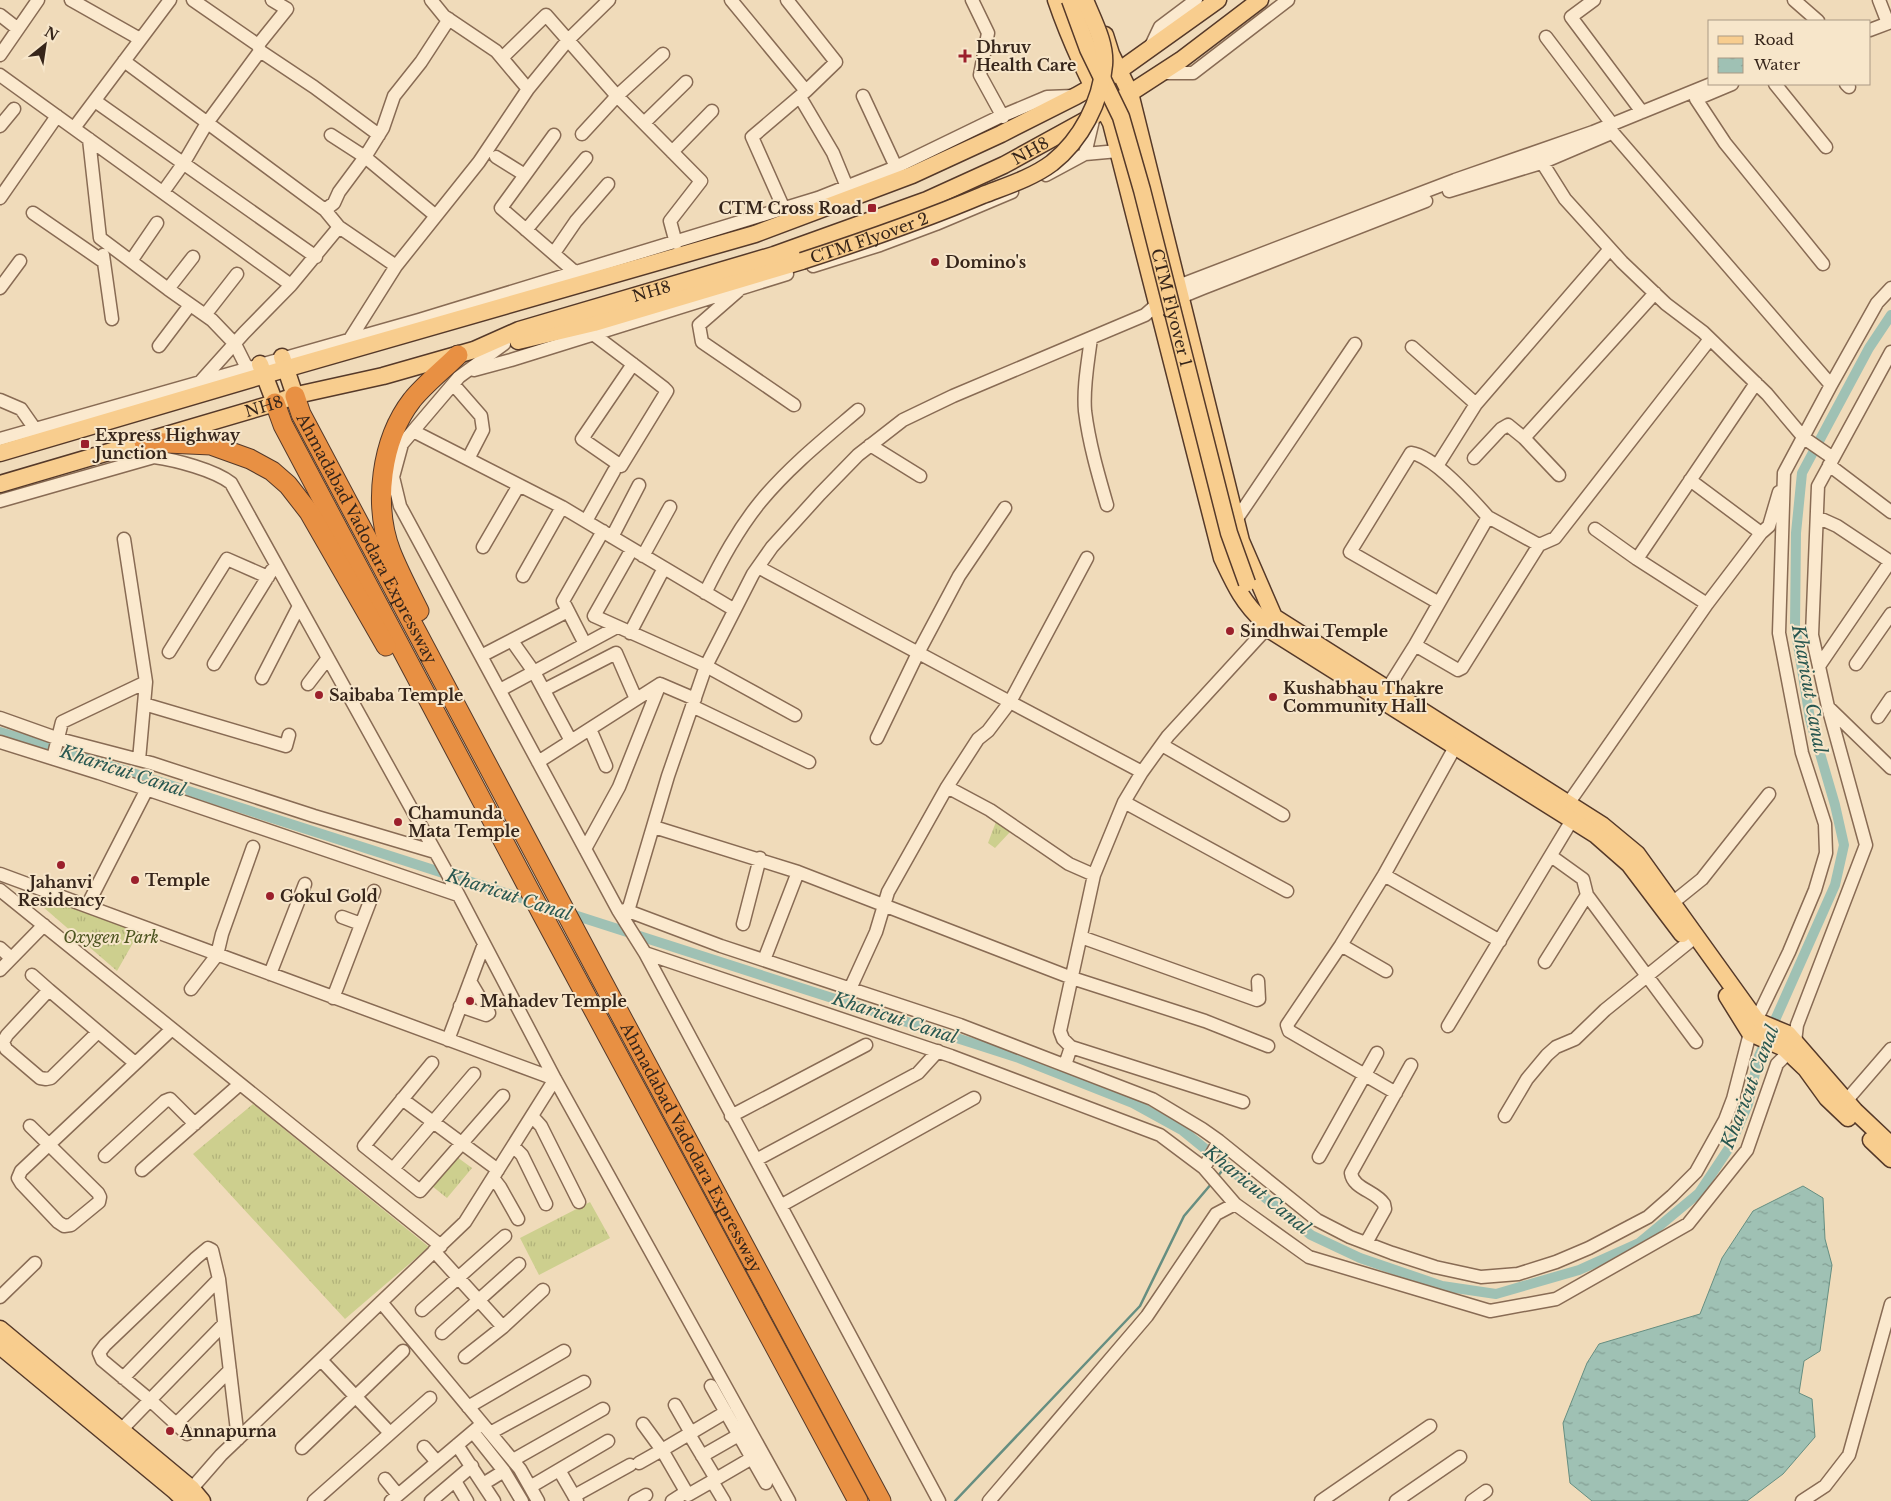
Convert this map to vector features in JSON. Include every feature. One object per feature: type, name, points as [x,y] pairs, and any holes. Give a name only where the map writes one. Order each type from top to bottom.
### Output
[{"type":"highway","points":[[466,352],[412,401],[393,435],[382,471],[381,512],[390,551],[454,685],[467,728]]},
{"type":"highway","name":"Ahmadabad Vadodara Expressway","points":[[295,396],[301,414],[467,728],[881,1501]]},
{"type":"highway","name":"Ahmadabad Vadodara Expressway","points":[[275,403],[283,425],[542,914],[858,1501]]},
{"type":"highway","points":[[149,450],[178,443],[211,446],[250,459],[272,471],[288,485],[309,512],[449,753],[471,780]]},
{"type":"main road","points":[[1056,0],[1069,38],[1092,88],[1099,113],[1110,123],[1154,311],[1222,558],[1238,591],[1249,608],[1267,622],[1459,741],[1567,812],[1602,825],[1637,854],[1689,942],[1756,1028],[1789,1044],[1891,1145]]},
{"type":"main road","name":"CTM Flyover 1","points":[[1070,0],[1088,49],[1121,117],[1142,190],[1229,533],[1247,583],[1267,622]]},
{"type":"main road","name":"CTM Flyover 2","points":[[466,352],[594,323],[880,236],[932,217],[1029,176],[1051,163],[1069,146],[1082,129],[1100,89],[1104,63],[1101,41],[1085,0]]},
{"type":"main road","points":[[1092,0],[1119,71],[1130,94],[1236,520],[1267,622]]},
{"type":"main road","name":"NH8","points":[[0,453],[54,431],[257,369],[749,228],[912,175],[1001,134],[1092,88],[1119,71],[1218,0]]},
{"type":"main road","name":"NH8","points":[[0,484],[29,484],[149,450],[295,396],[383,376],[466,352],[519,330],[774,256],[927,200],[1004,165],[1099,113],[1163,73],[1260,0]]},
{"type":"main road","points":[[283,363],[295,396]]},
{"type":"main road","points":[[257,369],[275,403]]},
{"type":"main road","points":[[1668,906],[1756,1028]]},
{"type":"main road","points":[[1789,1044],[1827,1098],[1891,1160]]},
{"type":"main road","points":[[0,1328],[122,1430],[190,1497]]},
{"type":"main road","points":[[0,1346],[190,1497]]},
{"type":"street","points":[[0,55],[38,0]]},
{"type":"street","points":[[71,0],[140,39]]},
{"type":"street","points":[[74,128],[170,0]]},
{"type":"street","points":[[193,0],[379,135]]},
{"type":"street","points":[[163,192],[207,123],[287,9],[272,0]]},
{"type":"street","points":[[431,0],[444,16],[496,51],[528,89]]},
{"type":"street","points":[[350,339],[396,266],[479,162],[528,89],[568,40],[609,0]]},
{"type":"street","points":[[784,209],[752,137],[803,94],[836,62],[787,0]]},
{"type":"street","points":[[972,0],[988,33],[980,75],[1004,117]]},
{"type":"street","points":[[1149,50],[1160,27],[1196,0]]},
{"type":"street","points":[[1163,73],[1194,73],[1288,0]]},
{"type":"street","points":[[1594,0],[1571,17],[1642,112]]},
{"type":"street","points":[[1794,0],[1817,20]]},
{"type":"street","points":[[1879,0],[1889,19]]},
{"type":"street","points":[[737,2],[803,94],[833,153],[847,187]]},
{"type":"street","points":[[502,58],[546,15],[617,96],[701,181],[670,221],[676,242]]},
{"type":"street","points":[[0,16],[18,29]]},
{"type":"street","points":[[325,210],[334,203],[339,192],[365,157],[379,135],[394,96],[449,19]]},
{"type":"street","points":[[1871,24],[1889,19]]},
{"type":"street","points":[[1871,29],[1889,19]]},
{"type":"street","points":[[1546,37],[1612,128],[1830,385]]},
{"type":"street","points":[[582,134],[617,96],[663,54]]},
{"type":"street","points":[[124,61],[325,210],[339,227],[396,266]]},
{"type":"street","points":[[0,75],[291,285]]},
{"type":"street","points":[[644,124],[686,82]]},
{"type":"street","points":[[1612,128],[1642,112],[1709,85]]},
{"type":"street","points":[[623,911],[654,827],[668,776],[706,666],[733,609],[758,566],[820,494],[858,455],[903,420],[1154,311],[1180,292],[1455,180],[1538,157],[1730,85]]},
{"type":"street","points":[[1776,85],[1826,147]]},
{"type":"street","points":[[863,96],[896,167]]},
{"type":"street","points":[[283,363],[350,339],[676,242],[749,228],[784,209],[847,187],[896,167],[1047,97],[1076,96]]},
{"type":"street","points":[[1696,99],[1725,142],[1824,264]]},
{"type":"street","points":[[95,101],[316,257]]},
{"type":"street","points":[[2,120],[14,109]]},
{"type":"street","points":[[672,152],[712,111]]},
{"type":"street","points":[[1084,154],[1099,113]]},
{"type":"street","points":[[0,198],[57,116]]},
{"type":"street","points":[[331,135],[365,157],[436,216]]},
{"type":"street","points":[[554,135],[501,208],[576,272]]},
{"type":"street","points":[[89,139],[100,238],[112,319]]},
{"type":"street","points":[[466,372],[880,245],[936,224],[1020,188],[1084,154],[1118,152]]},
{"type":"street","points":[[1538,157],[1565,199],[1610,249],[1655,293],[1710,339],[1756,383],[1804,439],[1891,512]]},
{"type":"street","points":[[496,158],[525,175]]},
{"type":"street","points":[[526,230],[586,158]]},
{"type":"street","points":[[554,253],[576,221],[608,184]]},
{"type":"street","points":[[34,213],[104,262]]},
{"type":"street","points":[[131,261],[157,223]]},
{"type":"street","points":[[201,382],[316,257],[339,227]]},
{"type":"street","points":[[0,439],[35,429],[54,431],[201,382],[257,369],[212,320],[100,238]]},
{"type":"street","points":[[1437,466],[1476,404],[1610,249]]},
{"type":"street","points":[[168,289],[193,257]]},
{"type":"street","points":[[0,288],[20,261]]},
{"type":"street","points":[[205,315],[237,274]]},
{"type":"street","points":[[742,288],[699,325],[702,342],[794,405]]},
{"type":"street","points":[[1448,1026],[1551,856],[1567,812],[1707,604],[1761,532],[1769,526],[1784,473],[1795,449],[1804,439],[1830,385],[1878,303],[1891,288]]},
{"type":"street","points":[[1524,438],[1655,293]]},
{"type":"street","points":[[159,346],[190,305]]},
{"type":"street","points":[[594,334],[633,364],[667,391],[621,466],[582,439],[633,364]]},
{"type":"street","points":[[1091,338],[1085,386],[1085,411],[1094,457],[1107,505]]},
{"type":"street","points":[[1414,645],[1458,670],[1462,668],[1539,545],[1555,538],[1710,339]]},
{"type":"street","points":[[504,344],[453,384],[402,444],[394,477],[400,506],[585,850],[623,911],[731,1116],[782,1206],[939,1501]]},
{"type":"street","points":[[1236,520],[1355,344]]},
{"type":"street","points":[[1412,347],[1476,404]]},
{"type":"street","points":[[645,953],[938,1051],[1160,1135],[1204,1168],[1235,1204],[1309,1257],[1490,1311],[1556,1299],[1688,1224],[1748,1150],[1777,1064],[1789,1044],[1797,1025],[1866,846],[1828,707],[1812,635],[1818,486],[1891,352]]},
{"type":"street","points":[[1637,558],[1756,383]]},
{"type":"street","points":[[453,384],[481,416],[483,430],[468,459]]},
{"type":"street","points":[[0,400],[21,409],[35,429]]},
{"type":"street","points":[[706,593],[726,551],[761,501],[805,455],[858,410]]},
{"type":"street","points":[[1474,458],[1501,429],[1508,425],[1524,438],[1559,475]]},
{"type":"street","points":[[413,431],[562,507],[733,609]]},
{"type":"street","points":[[870,445],[920,476]]},
{"type":"street","points":[[149,450],[166,459],[214,473],[230,483],[447,873],[744,1432],[789,1501]]},
{"type":"street","points":[[1439,603],[1350,552],[1411,453],[1418,454],[1437,466],[1488,517],[1539,545]]},
{"type":"street","points":[[586,521],[614,471]]},
{"type":"street","points":[[623,911],[850,989],[960,1024],[1152,1099],[1219,1141],[1317,1220],[1366,1242],[1434,1267],[1481,1277],[1518,1274],[1556,1262],[1624,1231],[1648,1217],[1696,1172],[1725,1120],[1756,1028],[1815,890],[1826,853],[1825,824],[1802,753],[1779,633],[1784,473]]},
{"type":"street","points":[[1690,480],[1761,532]]},
{"type":"street","points":[[0,500],[29,484]]},
{"type":"street","points":[[483,547],[519,485]]},
{"type":"street","points":[[585,644],[563,601],[639,485]]},
{"type":"street","points":[[524,576],[562,507]]},
{"type":"street","points":[[670,507],[594,616],[706,666],[795,715]]},
{"type":"street","points":[[876,738],[959,576],[1005,508]]},
{"type":"street","points":[[1384,694],[1488,517]]},
{"type":"street","points":[[1817,517],[1837,526],[1891,562],[1819,666]]},
{"type":"street","points":[[1595,529],[1707,604]]},
{"type":"street","points":[[124,539],[146,682],[139,760]]},
{"type":"street","points":[[850,989],[876,932],[888,892],[947,787],[978,739],[988,731],[1010,702],[1087,558]]},
{"type":"street","points":[[169,652],[227,559],[268,577]]},
{"type":"street","points":[[214,664],[275,564]]},
{"type":"street","points":[[758,566],[1142,772]]},
{"type":"street","points":[[630,633],[664,568]]},
{"type":"street","points":[[262,678],[299,606]]},
{"type":"street","points":[[481,656],[568,611]]},
{"type":"street","points":[[1856,664],[1891,614]]},
{"type":"street","points":[[1243,1102],[1070,1047],[1063,1039],[1060,1031],[1094,875],[1124,802],[1142,772],[1162,746],[1267,622]]},
{"type":"street","points":[[500,690],[617,627]]},
{"type":"street","points":[[512,641],[534,672],[571,741]]},
{"type":"street","points":[[544,690],[616,653],[636,699]]},
{"type":"street","points":[[308,684],[328,658]]},
{"type":"street","points":[[53,758],[62,722],[146,682]]},
{"type":"street","points":[[538,762],[660,684]]},
{"type":"street","points":[[660,684],[809,762]]},
{"type":"street","points":[[585,850],[619,787],[660,684]]},
{"type":"street","points":[[1878,717],[1891,698]]},
{"type":"street","points":[[144,704],[286,746],[289,735]]},
{"type":"street","points":[[1828,707],[1889,761]]},
{"type":"street","points":[[0,718],[58,738],[139,760],[314,816],[435,852]]},
{"type":"street","points":[[590,728],[606,766]]},
{"type":"street","points":[[1396,1093],[1364,1076],[1287,1028],[1384,875],[1459,741]]},
{"type":"street","points":[[0,742],[147,789],[458,895]]},
{"type":"street","points":[[1162,746],[1284,814]]},
{"type":"street","points":[[947,787],[990,810],[1069,864],[1094,875]]},
{"type":"street","points":[[87,906],[147,789]]},
{"type":"street","points":[[1668,906],[1702,878],[1769,794]]},
{"type":"street","points":[[1124,802],[1287,891]]},
{"type":"street","points":[[654,827],[760,858],[1072,978],[1205,1021],[1268,1046]]},
{"type":"street","points":[[191,989],[217,955],[222,934],[253,847]]},
{"type":"street","points":[[1551,856],[1583,879],[1588,895],[1696,1042]]},
{"type":"street","points":[[743,924],[760,858]]},
{"type":"street","points":[[764,960],[798,872]]},
{"type":"street","points":[[0,874],[555,1079]]},
{"type":"street","points":[[1384,875],[1500,941]]},
{"type":"street","points":[[270,974],[305,884]]},
{"type":"street","points":[[0,890],[240,1084],[437,1248],[458,1278],[503,1327]]},
{"type":"street","points":[[334,998],[374,892]]},
{"type":"street","points":[[1545,962],[1588,895]]},
{"type":"street","points":[[342,917],[362,924]]},
{"type":"street","points":[[0,970],[44,925]]},
{"type":"street","points":[[1081,938],[1257,1000],[1260,996],[1258,981]]},
{"type":"street","points":[[1505,1116],[1527,1078],[1547,1055],[1556,1047],[1575,1039],[1605,1010],[1689,942]]},
{"type":"street","points":[[448,1040],[484,944]]},
{"type":"street","points":[[1341,945],[1386,971]]},
{"type":"street","points":[[0,948],[11,958]]},
{"type":"street","points":[[32,976],[135,1064]]},
{"type":"street","points":[[460,1006],[485,1014],[489,1013],[470,981]]},
{"type":"street","points":[[49,990],[8,1035],[3,1042],[6,1049],[40,1078],[46,1080],[51,1078],[98,1032]]},
{"type":"street","points":[[30,1126],[48,1145],[100,1197],[99,1202],[71,1226],[64,1226],[58,1222],[18,1178],[21,1170],[48,1145],[135,1064],[172,1029]]},
{"type":"street","points":[[731,1116],[866,1045]]},
{"type":"street","points":[[1065,1065],[1070,1047]]},
{"type":"street","points":[[1846,1101],[1891,1049]]},
{"type":"street","points":[[756,1160],[918,1073],[938,1051]]},
{"type":"street","points":[[1319,1157],[1377,1053]]},
{"type":"street","points":[[432,1063],[364,1146],[397,1178],[420,1191],[503,1096]]},
{"type":"street","points":[[1366,1242],[1385,1209],[1384,1204],[1373,1193],[1356,1184],[1352,1179],[1351,1172],[1411,1065]]},
{"type":"street","points":[[397,1178],[433,1122],[474,1074]]},
{"type":"street","points":[[190,1497],[221,1455],[465,1222],[555,1079]]},
{"type":"street","points":[[142,1170],[240,1084]]},
{"type":"street","points":[[782,1206],[974,1098]]},
{"type":"street","points":[[105,1156],[165,1101],[170,1099],[195,1124]]},
{"type":"street","points":[[402,1099],[462,1144],[495,1174],[518,1220]]},
{"type":"street","points":[[532,1116],[541,1126],[579,1202]]},
{"type":"street","points":[[1204,1168],[1219,1141]]},
{"type":"street","points":[[513,1146],[522,1155],[546,1204]]},
{"type":"street","points":[[989,1501],[1147,1316],[1216,1214],[1235,1204]]},
{"type":"street","points":[[422,1310],[505,1236]]},
{"type":"street","points":[[188,1434],[102,1360],[99,1353],[105,1345],[208,1248],[212,1250],[219,1279],[238,1439]]},
{"type":"street","points":[[0,1298],[35,1263]]},
{"type":"street","points":[[442,1333],[519,1264]]},
{"type":"street","points":[[123,1378],[219,1279]]},
{"type":"street","points":[[466,1357],[503,1327],[543,1290]]},
{"type":"street","points":[[381,1302],[468,1407],[522,1501]]},
{"type":"street","points":[[1802,1501],[1825,1486],[1849,1456],[1891,1304]]},
{"type":"street","points":[[122,1430],[224,1324]]},
{"type":"street","points":[[302,1448],[403,1351]]},
{"type":"street","points":[[468,1407],[564,1351]]},
{"type":"street","points":[[321,1360],[390,1433]]},
{"type":"street","points":[[176,1424],[230,1370]]},
{"type":"street","points":[[385,1479],[394,1498],[457,1445],[482,1430],[584,1382]]},
{"type":"street","points":[[711,1386],[726,1412],[744,1432],[752,1458],[766,1483]]},
{"type":"street","points":[[314,1501],[430,1398]]},
{"type":"street","points":[[675,1405],[724,1501]]},
{"type":"street","points":[[513,1460],[602,1409]]},
{"type":"street","points":[[559,1470],[576,1498],[726,1412]]},
{"type":"street","points":[[643,1424],[662,1450],[689,1496]]},
{"type":"street","points":[[1329,1499],[1430,1426]]},
{"type":"street","points":[[482,1430],[513,1460],[538,1501]]},
{"type":"street","points":[[702,1456],[744,1432]]},
{"type":"street","points":[[530,1487],[608,1441]]},
{"type":"street","points":[[457,1445],[494,1501]]},
{"type":"street","points":[[424,1447],[437,1462]]},
{"type":"street","points":[[1396,1501],[1460,1457]]},
{"type":"street","points":[[672,1501],[689,1496],[752,1458]]},
{"type":"street","points":[[431,1501],[472,1466]]},
{"type":"street","points":[[483,1484],[504,1471]]},
{"type":"street","points":[[455,1481],[467,1501]]},
{"type":"street","points":[[1472,1501],[1486,1491]]},
{"type":"green space","points":[[997,819],[1010,832],[995,848],[988,843]]},
{"type":"green space","name":"Oxygen Park","points":[[39,889],[142,927],[117,971],[35,900],[35,894]]},
{"type":"green space","points":[[253,1104],[429,1247],[345,1319],[193,1154]]},
{"type":"green space","points":[[457,1157],[472,1168],[447,1198],[432,1186]]},
{"type":"green space","points":[[590,1202],[610,1238],[539,1275],[520,1238]]},
{"type":"water","points":[[1803,1186],[1823,1198],[1825,1239],[1832,1265],[1820,1351],[1804,1361],[1799,1393],[1812,1399],[1815,1437],[1783,1474],[1747,1501],[1592,1501],[1570,1483],[1563,1423],[1587,1363],[1599,1344],[1700,1314],[1722,1258],[1753,1211]]},
{"type":"waterway","name":"Kharicut Canal","points":[[0,732],[1019,1058],[1133,1103],[1182,1130],[1311,1235],[1360,1258],[1442,1286],[1496,1294],[1579,1270],[1639,1243],[1699,1193],[1729,1148],[1748,1104],[1759,1056],[1835,885],[1844,845],[1835,805],[1810,719],[1795,626],[1796,533],[1802,473],[1869,348],[1891,315]]},
{"type":"waterway","points":[[1217,1177],[1226,1166]]},
{"type":"waterway","points":[[955,1501],[1140,1306],[1184,1216],[1212,1183]]},
{"type":"place","name":"Dhruv Health Care","points":[[965,56]]},
{"type":"place","name":"CTM Cross Road","points":[[872,208]]},
{"type":"place","name":"Domino's","points":[[935,262]]},
{"type":"place","name":"Express Highway Junction","points":[[85,444]]},
{"type":"place","name":"Sindhwai Temple","points":[[1230,631]]},
{"type":"place","name":"Saibaba Temple","points":[[319,695]]},
{"type":"place","name":"Kushabhau Thakre Community Hall","points":[[1273,697]]},
{"type":"place","name":"Chamunda Mata Temple","points":[[398,822]]},
{"type":"place","name":"Jahanvi Residency","points":[[61,865]]},
{"type":"place","name":"Temple","points":[[135,880]]},
{"type":"place","name":"Gokul Gold","points":[[270,896]]},
{"type":"place","name":"Mahadev Temple","points":[[470,1001]]},
{"type":"place","name":"Annapurna","points":[[170,1431]]}]
